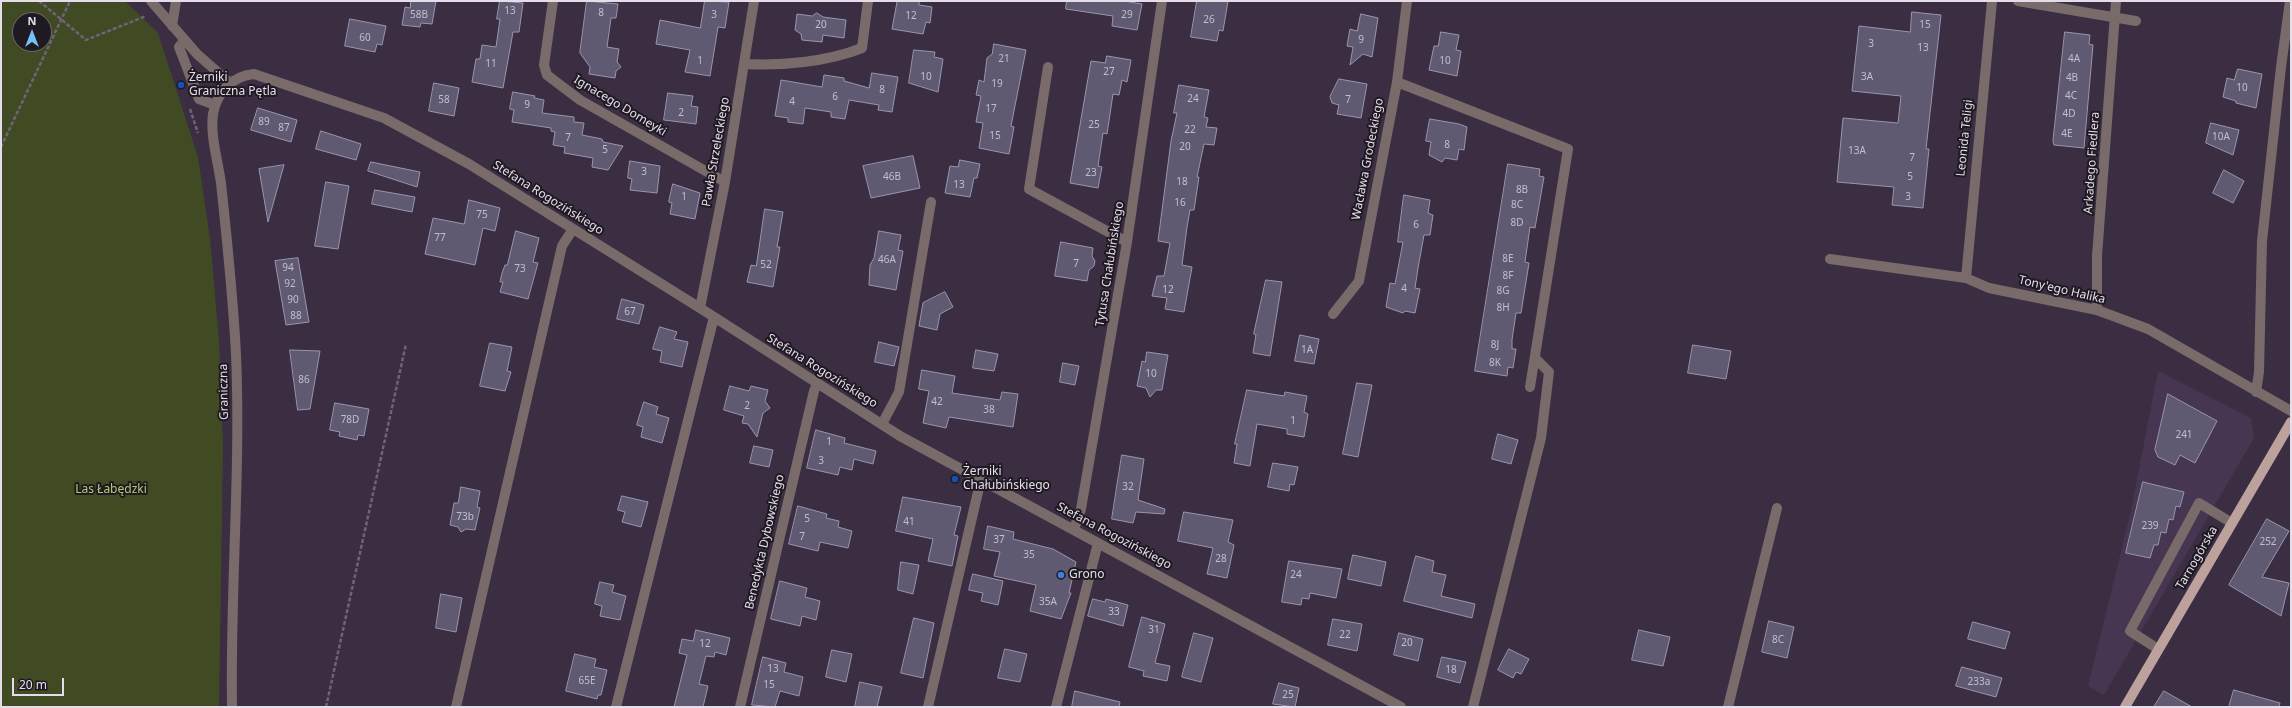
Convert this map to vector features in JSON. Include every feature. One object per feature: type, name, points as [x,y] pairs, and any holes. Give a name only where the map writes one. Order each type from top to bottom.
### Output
[{"type":"main road","name":"Tarnogórska","points":[[2125,707],[2291,422]]},
{"type":"street","points":[[151,1],[184,41],[205,63],[230,83]]},
{"type":"street","points":[[172,26],[176,1]]},
{"type":"street","name":"Ignacego Domeyki","points":[[553,1],[544,65],[547,75],[580,100],[725,182]]},
{"type":"street","name":"Pawła Strzeleckiego","points":[[700,308],[725,182],[754,1]]},
{"type":"street","points":[[744,64],[771,65],[846,54],[862,48],[868,1]]},
{"type":"street","name":"Tytusa Chałubińskiego","points":[[1074,529],[1081,509],[1127,242],[1162,1]]},
{"type":"street","name":"Wacława Grodeckiego","points":[[1333,314],[1359,281],[1396,82],[1407,1]]},
{"type":"street","name":"Leonida Teligi","points":[[1966,278],[1992,1]]},
{"type":"street","points":[[2018,1],[2136,21]]},
{"type":"street","name":"Arkadego Fiedlera","points":[[2097,310],[2097,256],[2106,162],[2116,1]]},
{"type":"street","points":[[2256,392],[2259,372],[2262,241],[2280,67],[2290,1]]},
{"type":"street","points":[[184,41],[179,47],[199,99],[215,105]]},
{"type":"street","points":[[1048,67],[1029,190],[1127,242]]},
{"type":"street","name":"Stefana Rogozińskiego","points":[[230,83],[246,75],[265,76],[384,118],[469,164],[700,308],[817,384],[882,424],[1401,707]]},
{"type":"street","points":[[1396,82],[1568,150],[1530,387]]},
{"type":"street","name":"Graniczna","points":[[230,83],[219,96],[215,105],[213,131],[221,182],[236,355],[238,431],[232,707]]},
{"type":"street","points":[[882,424],[899,392],[931,202]]},
{"type":"street","points":[[456,707],[562,246],[573,229]]},
{"type":"street","name":"Tony'ego Halika","points":[[1830,259],[1966,278],[1989,288],[2097,310],[2148,329],[2291,411]]},
{"type":"street","points":[[616,707],[714,317]]},
{"type":"street","points":[[1473,707],[1541,438],[1549,372],[1535,358]]},
{"type":"street","name":"Benedykta Dybowskiego","points":[[740,707],[814,391],[817,384]]},
{"type":"street","points":[[928,707],[981,479]]},
{"type":"street","points":[[2158,649],[2130,631],[2198,503],[2232,523]]},
{"type":"street","points":[[1728,707],[1777,508]]},
{"type":"street","points":[[1056,707],[1098,543]]},
{"type":"path","points":[[39,1],[86,40],[159,10]]},
{"type":"path","points":[[1,147],[70,1]]},
{"type":"path","points":[[189,106],[201,140]]},
{"type":"path","points":[[326,707],[406,344]]},
{"type":"shaded area","points":[[2158,371],[2251,418],[2254,438],[2104,695],[2088,686],[2130,515]]},
{"type":"green space","name":"Las Łabędzki","points":[[1,1],[125,1],[158,33],[198,157],[210,239],[219,340],[223,444],[219,707],[1,707]]},
{"type":"building","points":[[411,1],[436,1],[432,24],[421,23],[420,27],[402,25],[405,7],[410,8]]},
{"type":"building","points":[[500,1],[523,3],[519,32],[513,32],[503,88],[472,82],[476,59],[480,59],[482,45],[496,47],[500,19],[497,19]]},
{"type":"building","points":[[587,1],[618,4],[616,18],[611,18],[607,47],[619,49],[617,62],[621,67],[616,71],[615,78],[589,74],[590,67],[580,53]]},
{"type":"building","points":[[705,1],[729,2],[725,28],[718,27],[710,76],[685,72],[690,50],[656,44],[660,20],[700,28]]},
{"type":"building","points":[[919,1],[919,5],[932,7],[930,23],[926,22],[923,34],[892,29],[897,2]]},
{"type":"building","points":[[1067,1],[1124,1],[1142,4],[1137,30],[1112,26],[1113,16],[1066,9]]},
{"type":"building","points":[[1197,1],[1228,1],[1223,31],[1219,30],[1217,41],[1191,37]]},
{"type":"building","points":[[1912,12],[1941,15],[1926,149],[1929,149],[1923,208],[1892,205],[1894,187],[1837,182],[1843,118],[1898,123],[1901,96],[1852,91],[1859,26],[1910,32]]},
{"type":"building","points":[[817,13],[823,17],[846,20],[844,38],[823,35],[822,42],[802,40],[801,34],[795,30],[797,14],[812,16]]},
{"type":"building","points":[[1361,14],[1378,18],[1372,57],[1363,54],[1350,65],[1353,47],[1347,46],[1350,29],[1357,31]]},
{"type":"building","points":[[350,19],[386,26],[382,45],[377,44],[375,52],[345,46]]},
{"type":"building","points":[[1441,32],[1459,35],[1456,50],[1461,51],[1457,76],[1429,70],[1434,46],[1438,46]]},
{"type":"building","points":[[2065,32],[2090,35],[2089,44],[2093,45],[2084,148],[2054,145],[2053,142]]},
{"type":"building","points":[[994,44],[1026,50],[1011,126],[1014,127],[1009,154],[979,148],[983,123],[976,122],[981,96],[976,95],[979,80],[984,82],[987,58],[992,54]]},
{"type":"building","points":[[914,50],[935,52],[934,57],[943,59],[938,92],[909,83]]},
{"type":"building","points":[[1107,56],[1131,60],[1127,82],[1122,80],[1119,95],[1113,94],[1107,134],[1103,133],[1098,166],[1102,167],[1098,188],[1070,183],[1091,61],[1105,63]]},
{"type":"building","points":[[2238,69],[2262,74],[2256,108],[2236,103],[2236,101],[2223,97],[2227,78],[2234,80]]},
{"type":"building","points":[[872,73],[898,77],[892,112],[878,110],[879,105],[849,100],[845,119],[831,117],[831,112],[805,108],[803,124],[788,122],[788,118],[775,116],[781,80],[822,87],[824,75],[844,78],[844,81],[869,88]]},
{"type":"building","points":[[1339,79],[1367,84],[1361,118],[1337,114],[1339,105],[1332,103],[1330,97]]},
{"type":"building","points":[[434,83],[459,88],[454,116],[429,111]]},
{"type":"building","points":[[1179,85],[1209,90],[1204,117],[1208,118],[1206,127],[1217,128],[1214,145],[1204,144],[1197,177],[1199,177],[1194,210],[1190,210],[1182,265],[1192,267],[1184,312],[1165,309],[1167,298],[1152,296],[1157,276],[1164,276],[1170,243],[1158,241],[1171,141],[1177,113],[1174,113]]},
{"type":"building","points":[[513,92],[535,96],[534,98],[544,100],[542,113],[574,117],[574,122],[584,123],[582,135],[602,139],[603,142],[623,146],[608,170],[592,167],[593,158],[564,153],[565,147],[553,145],[555,132],[551,131],[551,128],[512,122],[514,110],[510,109]]},
{"type":"building","points":[[668,93],[693,96],[691,106],[698,107],[696,124],[664,120]]},
{"type":"building","points":[[258,108],[297,120],[291,142],[251,130]]},
{"type":"building","points":[[1430,119],[1459,124],[1467,127],[1464,150],[1459,149],[1457,160],[1445,158],[1442,162],[1429,155],[1431,142],[1426,141]]},
{"type":"building","points":[[2211,123],[2239,130],[2233,155],[2206,143]]},
{"type":"building","points":[[321,131],[361,144],[356,160],[316,149]]},
{"type":"building","points":[[913,156],[920,188],[871,198],[863,166]]},
{"type":"building","points":[[960,160],[980,164],[977,178],[974,178],[970,197],[945,193],[950,166],[958,167]]},
{"type":"building","points":[[630,161],[660,166],[657,193],[630,190],[632,179],[628,178]]},
{"type":"building","points":[[371,162],[420,172],[417,187],[368,171]]},
{"type":"building","points":[[1508,164],[1540,169],[1539,176],[1544,177],[1535,228],[1530,227],[1525,262],[1529,263],[1521,313],[1516,313],[1512,340],[1512,349],[1516,349],[1513,368],[1508,367],[1507,376],[1475,371]]},
{"type":"building","points":[[284,165],[268,222],[259,169]]},
{"type":"building","points":[[2224,170],[2244,181],[2233,203],[2213,193]]},
{"type":"building","points":[[326,182],[349,186],[338,249],[315,246]]},
{"type":"building","points":[[673,184],[700,193],[695,219],[670,214],[672,203],[669,202]]},
{"type":"building","points":[[375,190],[415,197],[412,212],[372,204]]},
{"type":"building","points":[[1404,195],[1430,200],[1428,213],[1433,215],[1430,235],[1424,235],[1415,288],[1420,289],[1415,313],[1405,311],[1403,313],[1386,307],[1390,283],[1395,284],[1403,242],[1398,242]]},
{"type":"building","points":[[469,200],[500,208],[495,231],[483,228],[475,265],[425,254],[433,218],[464,224]]},
{"type":"building","points":[[765,209],[783,212],[777,247],[780,247],[773,287],[747,282],[751,265],[756,266]]},
{"type":"building","points":[[516,231],[539,238],[533,262],[538,263],[528,299],[500,292],[503,282],[500,282],[502,273],[505,265],[507,265]]},
{"type":"building","points":[[879,231],[901,235],[898,250],[903,251],[896,290],[869,285],[870,265],[874,258]]},
{"type":"building","points":[[1061,242],[1093,248],[1092,256],[1095,261],[1094,266],[1089,270],[1087,281],[1055,276]]},
{"type":"building","points":[[298,258],[309,322],[286,325],[275,261]]},
{"type":"building","points":[[1266,280],[1282,282],[1270,356],[1253,353],[1256,335],[1254,334]]},
{"type":"building","points":[[945,292],[953,307],[940,314],[937,330],[919,326],[923,303]]},
{"type":"building","points":[[622,299],[644,305],[639,324],[617,319]]},
{"type":"building","points":[[660,327],[677,332],[674,339],[688,342],[682,367],[660,362],[662,351],[653,349]]},
{"type":"building","points":[[1300,335],[1319,339],[1314,364],[1295,361]]},
{"type":"building","points":[[879,342],[899,347],[894,366],[875,362]]},
{"type":"building","points":[[490,343],[512,347],[507,371],[511,372],[505,391],[480,386]]},
{"type":"building","points":[[1693,345],[1731,351],[1726,379],[1688,373]]},
{"type":"building","points":[[290,350],[320,351],[310,409],[298,410]]},
{"type":"building","points":[[976,350],[998,354],[994,371],[973,368]]},
{"type":"building","points":[[1147,352],[1168,355],[1162,390],[1156,390],[1150,397],[1146,388],[1137,386],[1142,361],[1145,362]]},
{"type":"building","points":[[1063,363],[1079,366],[1075,385],[1060,382]]},
{"type":"building","points":[[922,370],[955,376],[952,393],[1000,400],[1002,392],[1018,394],[1013,427],[949,417],[946,428],[923,423],[929,391],[919,389]]},
{"type":"building","points":[[1357,383],[1372,385],[1358,457],[1343,454]]},
{"type":"building","points":[[730,386],[749,391],[751,386],[768,390],[765,401],[770,408],[763,413],[757,437],[748,424],[742,423],[744,416],[724,410]]},
{"type":"building","points":[[1247,390],[1284,396],[1285,392],[1307,396],[1304,412],[1308,414],[1304,437],[1287,434],[1287,429],[1257,424],[1250,466],[1234,463],[1237,444],[1235,444]]},
{"type":"building","points":[[2168,394],[2217,421],[2195,463],[2180,455],[2175,465],[2158,457],[2155,450]]},
{"type":"building","points":[[644,402],[658,407],[656,414],[669,418],[662,443],[641,437],[643,427],[637,425]]},
{"type":"building","points":[[335,403],[369,409],[364,436],[358,435],[357,440],[339,436],[340,432],[330,430]]},
{"type":"building","points":[[816,430],[845,438],[844,443],[876,451],[873,464],[854,459],[852,470],[840,467],[838,475],[807,468]]},
{"type":"building","points":[[1498,434],[1518,440],[1511,464],[1492,459]]},
{"type":"building","points":[[754,446],[773,450],[769,467],[750,463]]},
{"type":"building","points":[[1122,455],[1144,459],[1138,500],[1165,509],[1164,514],[1136,512],[1133,523],[1112,519]]},
{"type":"building","points":[[1273,463],[1298,467],[1294,485],[1290,484],[1289,491],[1268,487]]},
{"type":"building","points":[[2143,482],[2184,492],[2180,507],[2176,506],[2173,520],[2169,519],[2166,533],[2161,532],[2158,545],[2154,545],[2150,558],[2126,553]]},
{"type":"building","points":[[461,487],[480,491],[477,507],[480,508],[475,530],[466,529],[461,532],[458,527],[450,525],[454,503],[458,503]]},
{"type":"building","points":[[622,496],[648,502],[641,527],[622,522],[625,512],[618,510]]},
{"type":"building","points":[[903,497],[961,507],[954,535],[958,536],[952,566],[928,561],[933,539],[896,531]]},
{"type":"building","points":[[798,506],[827,514],[826,518],[839,521],[838,527],[852,531],[848,548],[820,542],[818,551],[789,544]]},
{"type":"building","points":[[1184,512],[1233,520],[1228,542],[1234,545],[1227,578],[1207,574],[1213,548],[1178,541]]},
{"type":"building","points":[[2267,519],[2289,531],[2262,577],[2289,583],[2281,616],[2229,585]]},
{"type":"building","points":[[988,526],[1014,532],[1013,539],[1053,549],[1076,562],[1069,593],[1071,593],[1061,619],[1030,611],[1036,585],[994,576],[1000,552],[984,549]]},
{"type":"building","points":[[1353,555],[1386,562],[1381,586],[1348,579]]},
{"type":"building","points":[[1416,556],[1434,561],[1432,572],[1446,575],[1441,596],[1475,604],[1472,618],[1404,601]]},
{"type":"building","points":[[1289,561],[1342,569],[1336,598],[1310,593],[1309,599],[1302,598],[1301,605],[1282,602]]},
{"type":"building","points":[[901,562],[919,565],[913,594],[898,590]]},
{"type":"building","points":[[973,574],[1003,581],[998,605],[981,601],[983,593],[969,590]]},
{"type":"building","points":[[780,581],[807,588],[805,597],[820,601],[816,620],[802,616],[800,626],[771,619]]},
{"type":"building","points":[[600,582],[614,585],[612,592],[626,596],[620,620],[600,616],[602,606],[595,604]]},
{"type":"building","points":[[441,594],[462,598],[456,632],[436,628]]},
{"type":"building","points":[[1093,599],[1105,602],[1106,599],[1128,605],[1123,626],[1088,616]]},
{"type":"building","points":[[1142,617],[1165,624],[1155,663],[1170,666],[1167,681],[1143,676],[1144,671],[1129,667]]},
{"type":"building","points":[[914,618],[934,623],[923,678],[901,673]]},
{"type":"building","points":[[1333,619],[1362,624],[1357,651],[1328,645]]},
{"type":"building","points":[[1769,621],[1794,627],[1787,658],[1762,652]]},
{"type":"building","points":[[1973,622],[2010,632],[2005,649],[1968,639]]},
{"type":"building","points":[[696,630],[730,638],[726,655],[715,652],[714,657],[706,656],[699,684],[708,686],[703,707],[674,707],[687,655],[679,653],[682,639],[693,641]]},
{"type":"building","points":[[1639,630],[1670,637],[1663,666],[1632,660]]},
{"type":"building","points":[[1194,633],[1213,638],[1201,682],[1182,677]]},
{"type":"building","points":[[1399,633],[1423,639],[1418,661],[1394,655]]},
{"type":"building","points":[[1005,649],[1027,654],[1020,682],[998,678]]},
{"type":"building","points":[[1509,649],[1529,659],[1521,674],[1516,672],[1513,678],[1498,670]]},
{"type":"building","points":[[832,650],[852,654],[846,682],[826,677]]},
{"type":"building","points":[[575,654],[596,659],[594,667],[607,670],[601,695],[598,695],[597,699],[566,691]]},
{"type":"building","points":[[763,657],[786,663],[784,672],[803,677],[799,696],[780,691],[775,707],[752,705]]},
{"type":"building","points":[[1442,657],[1466,662],[1460,683],[1437,677]]},
{"type":"building","points":[[1962,667],[2002,678],[1996,697],[1956,686]]},
{"type":"building","points":[[860,682],[882,687],[877,707],[855,707]]},
{"type":"building","points":[[1279,683],[1299,688],[1295,707],[1273,704]]},
{"type":"building","points":[[2234,690],[2280,703],[2279,707],[2229,707]]},
{"type":"building","points":[[1075,691],[1120,702],[1119,707],[1072,707]]},
{"type":"building","points":[[2164,691],[2192,707],[2154,707]]},
{"type":"place","name":"Żerniki Graniczna Pętla","points":[[181,85]]},
{"type":"place","name":"Żerniki Chałubińskiego","points":[[955,479]]},
{"type":"place","name":"Grono","points":[[1061,575]]}]
